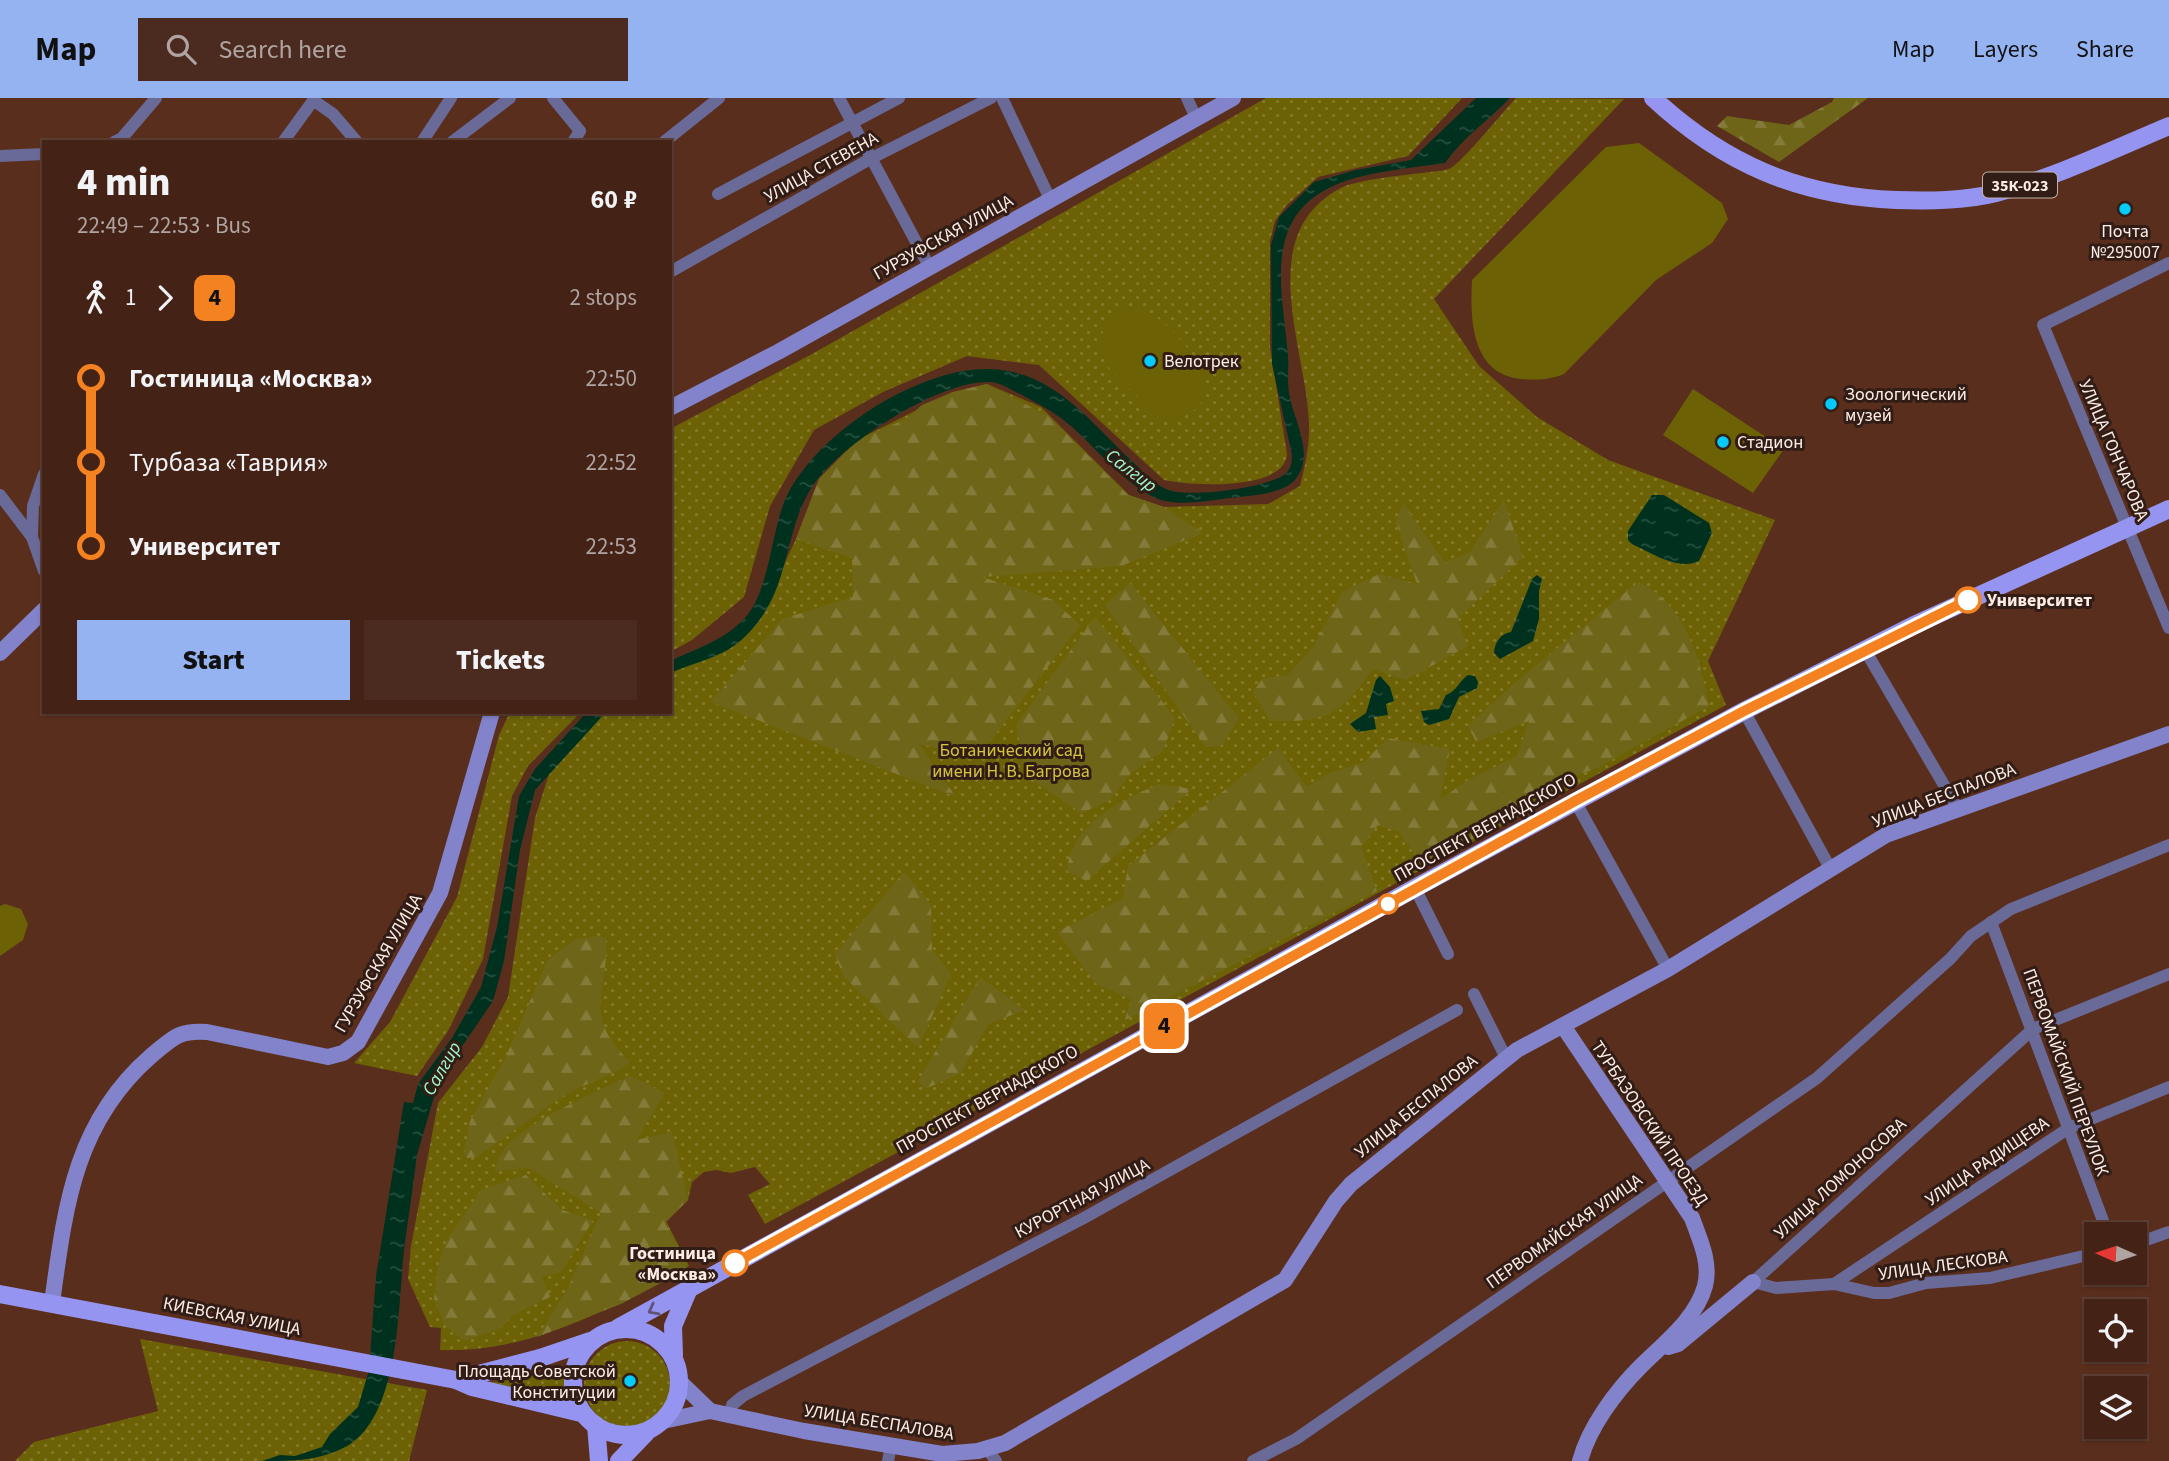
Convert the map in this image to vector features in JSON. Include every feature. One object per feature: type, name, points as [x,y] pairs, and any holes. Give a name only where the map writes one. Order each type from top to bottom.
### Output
[{"type":"main road","name":"ГУРЗУФСКАЯ УЛИЦА","points":[[672,407],[778,352],[1233,98]]},
{"type":"main road","name":"35К-023","points":[[1653,98],[1704,140],[1762,173],[1815,191],[1861,198],[1956,199],[1993,194],[2070,168],[2169,126]]},
{"type":"main road","name":"ПРОСПЕКТ ВЕРНАДСКОГО","points":[[618,1328],[1415,888],[1744,711],[1866,650],[2169,509]]},
{"type":"main road","points":[[0,653],[42,612]]},
{"type":"main road","name":"ГУРЗУФСКАЯ УЛИЦА","points":[[52,1303],[79,1157],[108,1106],[140,1066],[176,1035],[187,1030],[207,1032],[328,1056],[343,1053],[358,1042],[440,893],[491,714]]},
{"type":"main road","name":"УЛИЦА БЕСПАЛОВА","points":[[663,1420],[710,1411],[890,1454],[992,1455],[1005,1443],[1285,1280],[1336,1201],[1351,1184],[1506,1058],[1668,969],[1886,835],[2169,734]]},
{"type":"main road","name":"ТУРБАЗОВСКИЙ ПРОЕЗД","points":[[1563,1026],[1668,1179],[1692,1218],[1702,1244],[1706,1265],[1704,1286],[1696,1306],[1681,1327],[1656,1351]]},
{"type":"main road","name":"УЛИЦА ЛОМОНОСОВА","points":[[1580,1461],[1606,1408],[1656,1351],[1678,1344],[1753,1282]]},
{"type":"main road","points":[[619,1461],[663,1420],[675,1405],[680,1382],[674,1355],[673,1326],[688,1291]]},
{"type":"main road","name":"КИЕВСКАЯ УЛИЦА","points":[[0,1294],[456,1380],[472,1387],[581,1413]]},
{"type":"main road","points":[[646,1433],[615,1434],[596,1425],[581,1413],[574,1392],[576,1362],[593,1339],[618,1328],[640,1330],[659,1339],[674,1355]]},
{"type":"main road","name":"КИЕВСКАЯ УЛИЦА","points":[[456,1380],[540,1358],[593,1339]]},
{"type":"main road","name":"УЛИЦА БЕСПАЛОВА","points":[[680,1382],[710,1411]]},
{"type":"main road","points":[[596,1425],[599,1461]]},
{"type":"street","points":[[118,140],[156,98]]},
{"type":"street","points":[[423,140],[451,98]]},
{"type":"street","points":[[455,140],[510,98]]},
{"type":"street","points":[[553,98],[576,136]]},
{"type":"street","points":[[666,140],[719,98]]},
{"type":"street","points":[[839,98],[929,266]]},
{"type":"street","points":[[719,194],[898,98]]},
{"type":"street","name":"УЛИЦА СТЕВЕНА","points":[[672,271],[870,159],[991,98]]},
{"type":"street","points":[[1002,98],[1050,199]]},
{"type":"street","points":[[1187,98],[1196,118]]},
{"type":"street","points":[[284,140],[314,99],[333,114],[355,140]]},
{"type":"street","points":[[0,156],[42,154]]},
{"type":"street","name":"УЛИЦА ГОНЧАРОВА","points":[[2169,263],[2043,325],[2169,628]]},
{"type":"street","points":[[32,537],[33,506],[42,480]]},
{"type":"street","points":[[0,495],[32,537],[42,564]]},
{"type":"street","points":[[1866,650],[1958,809]]},
{"type":"street","points":[[1744,711],[1830,868]]},
{"type":"street","points":[[1575,801],[1668,969]]},
{"type":"street","name":"ПЕРВОМАЙСКАЯ УЛИЦА","points":[[1253,1461],[1296,1439],[1817,1078],[1950,959],[1971,936],[1991,922],[2011,909],[2169,845]]},
{"type":"street","points":[[1415,888],[1448,954]]},
{"type":"street","name":"ПЕРВОМАЙСКИЙ ПЕРЕУЛОК","points":[[1991,922],[2103,1222]]},
{"type":"street","name":"УЛИЦА ЛОМОНОСОВА","points":[[1753,1282],[2033,1029],[2169,974]]},
{"type":"street","points":[[1474,994],[1506,1058]]},
{"type":"street","name":"КУРОРТНАЯ УЛИЦА","points":[[729,1416],[732,1405],[743,1396],[1082,1219],[1457,1010]]},
{"type":"street","name":"УЛИЦА РАДИЩЕВА","points":[[1834,1284],[2068,1128],[2169,1087]]},
{"type":"street","points":[[2147,1240],[2169,1232]]},
{"type":"street","name":"УЛИЦА ЛЕСКОВА","points":[[1753,1282],[1776,1288],[1834,1284],[1874,1293],[1889,1293],[1926,1283],[1990,1278],[2084,1256]]},
{"type":"green space","points":[[1266,98],[1462,98],[1408,156],[1318,177],[1286,206],[1275,221],[1270,241],[1270,347],[1287,454],[1282,466],[1271,475],[1235,483],[1214,484],[1164,480],[1039,365],[967,356],[883,392],[814,430],[770,506],[744,597],[692,640],[672,651],[672,428],[812,354]]},
{"type":"green space","name":"Ботанический сад имени Н. В. Багрова","points":[[1516,98],[1624,99],[1434,299],[1479,366],[1537,417],[1608,460],[1775,520],[1708,661],[1726,705],[765,1224],[748,1195],[770,1184],[755,1167],[731,1173],[716,1170],[704,1172],[692,1182],[688,1200],[666,1221],[689,1266],[600,1312],[539,1336],[474,1349],[440,1350],[441,1328],[430,1327],[408,1279],[411,1246],[438,1103],[482,1047],[508,997],[535,818],[550,771],[587,726],[601,714],[672,714],[672,673],[761,613],[796,539],[819,479],[857,440],[953,392],[987,384],[1041,407],[1129,495],[1164,507],[1268,504],[1300,486],[1307,455],[1309,423],[1291,295],[1291,263],[1298,234],[1314,208],[1341,188],[1371,180],[1451,168]]},
{"type":"green space","points":[[1834,98],[1868,98],[1779,162],[1717,126],[1727,116],[1789,125],[1832,102]]},
{"type":"green space","points":[[1639,143],[1722,203],[1728,219],[1712,243],[1656,280],[1564,374],[1538,379],[1504,375],[1492,367],[1483,356],[1477,342],[1473,327],[1472,280],[1606,147]]},
{"type":"green space","name":"Велотрек","points":[[1132,307],[1142,309],[1164,323],[1201,367],[1206,382],[1204,399],[1196,409],[1178,419],[1164,419],[1154,415],[1105,361],[1101,343],[1105,328],[1116,315]]},
{"type":"green space","points":[[987,384],[1048,416],[1128,495],[1164,507],[1203,533],[1121,566],[982,577],[1053,600],[1080,625],[977,758],[919,744],[956,797],[711,702],[782,619],[853,597],[852,558],[796,539],[819,479],[857,440],[906,419],[922,405],[953,392]]},
{"type":"green space","name":"Стадион","points":[[1693,389],[1784,449],[1753,493],[1663,435]]},
{"type":"green space","points":[[1504,500],[1523,557],[1457,619],[1468,646],[1406,680],[1373,669],[1350,697],[1330,713],[1306,720],[1270,721],[1253,692],[1263,678],[1288,675],[1313,647],[1342,592],[1379,574],[1417,584],[1396,521],[1403,503],[1445,563],[1470,552]]},
{"type":"green space","points":[[1638,582],[1668,603],[1679,618],[1695,651],[1709,706],[1595,769],[1537,788],[1521,815],[1422,864],[1399,832],[1378,825],[1361,847],[1377,891],[1125,1020],[1131,999],[1096,984],[1057,932],[1123,898],[1128,866],[1278,748],[1307,787],[1327,774],[1364,762],[1388,738],[1450,749],[1440,800],[1466,781],[1517,756],[1529,721],[1476,742],[1468,726],[1517,681]]},
{"type":"green space","points":[[1130,583],[1239,718],[1221,746],[1206,747],[1105,605]]},
{"type":"green space","points":[[1095,617],[1175,718],[1163,751],[1131,773],[1110,800],[1081,813],[1026,775],[1016,725]]},
{"type":"green space","points":[[509,714],[579,714],[528,766],[512,796],[483,959],[448,1031],[417,1076],[354,1063],[390,1022],[457,897],[499,735]]},
{"type":"green space","points":[[1160,784],[1192,789],[1086,881],[1067,871],[1077,840],[1088,827],[1130,797]]},
{"type":"green space","points":[[904,872],[931,905],[932,950],[951,974],[918,1048],[843,976],[835,954]]},
{"type":"green space","points":[[5,904],[21,909],[28,924],[23,940],[0,956],[0,906]]},
{"type":"green space","points":[[599,936],[606,938],[601,1016],[615,1045],[630,1062],[615,1072],[567,1094],[476,1157],[467,1158],[464,1153],[470,1121],[504,1061],[548,960],[576,939]]},
{"type":"green space","points":[[980,977],[1025,1010],[988,1024],[961,1073],[925,1089],[918,1081]]},
{"type":"green space","points":[[630,1076],[665,1093],[636,1140],[672,1132],[688,1200],[665,1223],[683,1255],[687,1269],[621,1304],[537,1337],[567,1290],[601,1213],[529,1168],[494,1171],[503,1151],[526,1130]]},
{"type":"green space","points":[[526,1175],[562,1210],[593,1220],[562,1271],[542,1277],[550,1297],[513,1315],[501,1328],[464,1341],[444,1324],[434,1299],[438,1266],[446,1242],[481,1190]]},
{"type":"green space","points":[[140,1339],[427,1390],[409,1461],[15,1461],[34,1442],[158,1411]]},
{"type":"green space","points":[[627,1341],[651,1348],[663,1360],[670,1384],[663,1408],[651,1420],[627,1427],[603,1420],[591,1408],[584,1384],[591,1360],[603,1348]]},
{"type":"green space","points":[[562,1367],[570,1371],[569,1401],[484,1383],[519,1379]]},
{"type":"water","name":"Салгир","points":[[1476,98],[1510,98],[1468,137],[1445,163],[1386,171],[1342,182],[1308,202],[1294,220],[1285,240],[1281,284],[1289,392],[1304,457],[1297,477],[1286,487],[1254,495],[1192,502],[1165,501],[1153,497],[1128,480],[1060,417],[1006,387],[991,382],[945,391],[892,418],[844,452],[825,470],[804,502],[772,600],[753,629],[722,653],[672,672],[672,660],[728,633],[752,608],[764,581],[783,505],[796,480],[816,455],[841,431],[869,410],[931,379],[962,371],[991,369],[1014,372],[1035,380],[1072,403],[1154,482],[1176,492],[1227,491],[1262,484],[1285,474],[1291,465],[1292,455],[1272,364],[1271,245],[1279,217],[1314,182],[1356,170],[1411,160]]},
{"type":"water","points":[[1652,495],[1664,495],[1709,523],[1712,533],[1699,561],[1682,564],[1665,560],[1628,540],[1628,531]]},
{"type":"water","points":[[1537,575],[1542,579],[1539,619],[1533,641],[1500,659],[1494,653],[1497,642],[1511,632],[1532,579]]},
{"type":"water","points":[[1468,675],[1475,676],[1477,688],[1459,697],[1449,719],[1429,725],[1424,722],[1421,711],[1439,709],[1446,695]]},
{"type":"water","points":[[1380,676],[1390,687],[1394,701],[1386,704],[1388,715],[1374,717],[1376,729],[1358,732],[1350,724],[1366,713],[1376,680]]},
{"type":"water","name":"Салгир","points":[[585,714],[604,714],[535,790],[520,850],[504,961],[493,1001],[439,1080],[417,1155],[393,1356],[378,1408],[366,1429],[349,1445],[339,1450],[307,1459],[262,1461],[280,1455],[295,1456],[322,1447],[330,1434],[358,1407],[369,1370],[376,1276],[404,1102],[413,1103],[418,1084],[452,1038],[481,987],[497,927],[519,796],[535,769]]},
{"type":"bus line","name":"4","points":[[735,1263],[1575,801],[1744,711],[1968,600]]},
{"type":"place","name":"Почта №295007","points":[[2125,209]]},
{"type":"place","name":"Велотрек","points":[[1150,361]]},
{"type":"place","name":"Зоологический музей","points":[[1831,404]]},
{"type":"place","name":"Стадион","points":[[1723,442]]},
{"type":"place","name":"Университет","points":[[1968,600]]},
{"type":"place","name":"Гостиница «Москва»","points":[[735,1263]]},
{"type":"place","name":"Площадь Советской Конституции","points":[[630,1381]]}]
